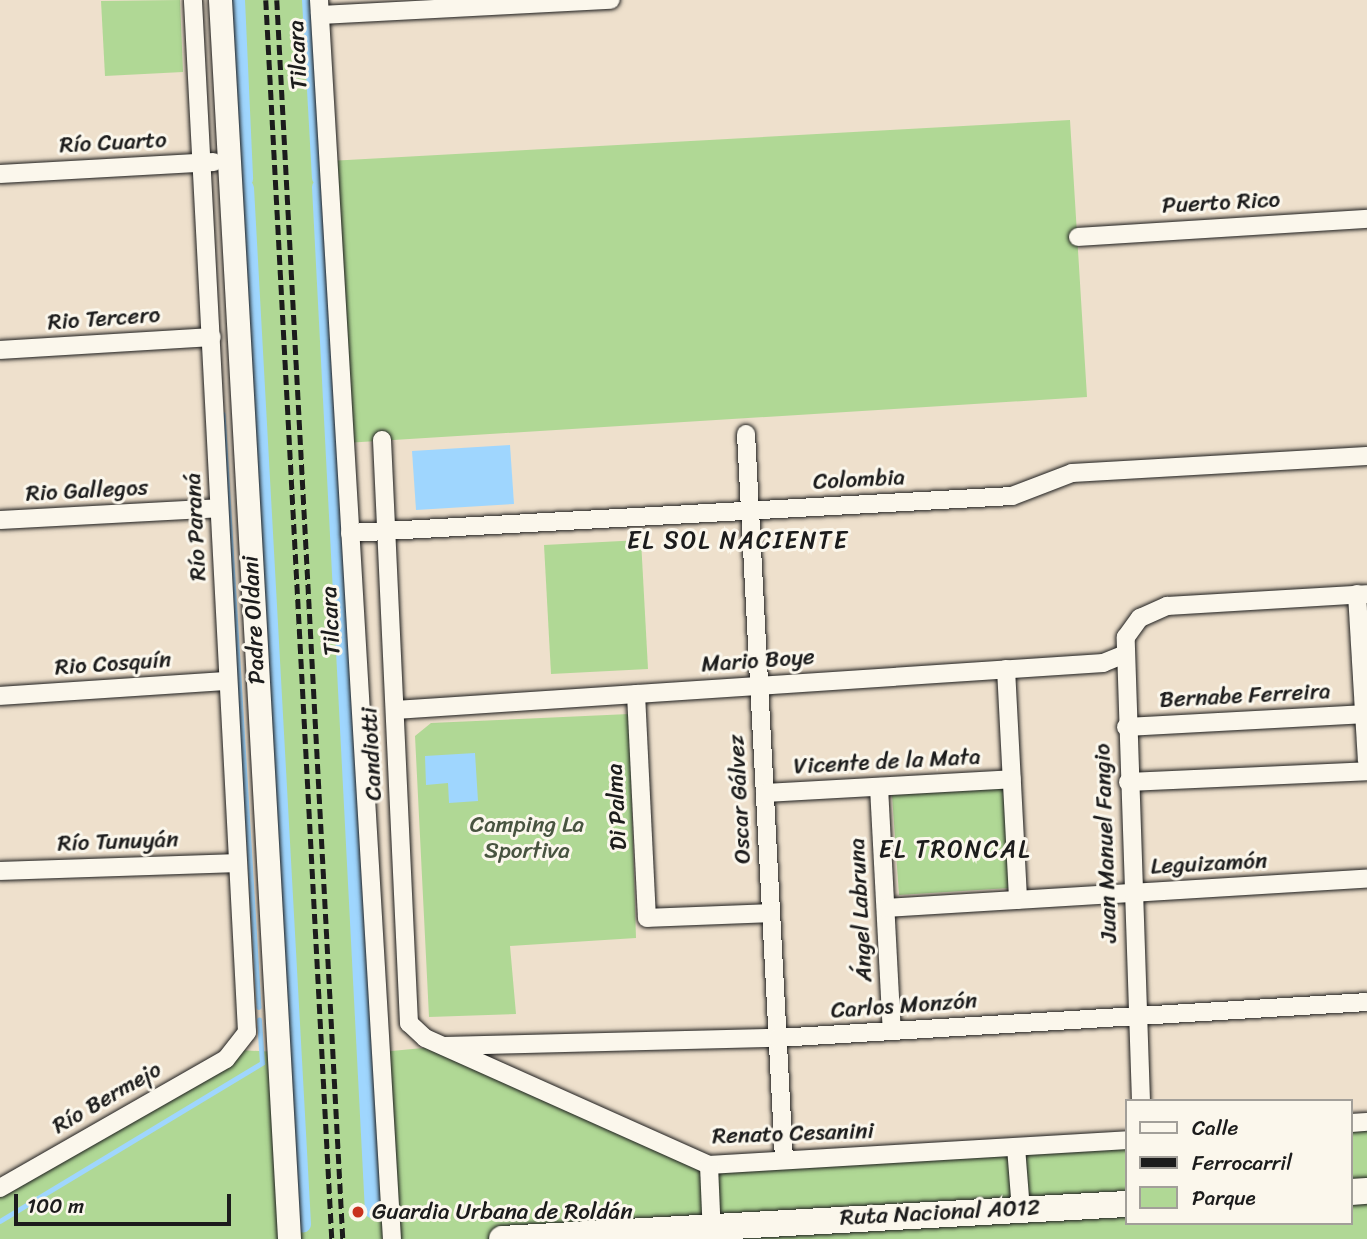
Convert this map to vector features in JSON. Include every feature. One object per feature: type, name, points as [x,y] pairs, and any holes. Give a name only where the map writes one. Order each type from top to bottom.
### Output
[{"type":"highway","name":"Ruta Nacional A012","points":[[502,1239],[712,1232],[1126,1204]]},
{"type":"main road","name":"Padre Oldani","points":[[220,0],[289,1239]]},
{"type":"street","name":"Río Paraná","points":[[193,0],[246,1016],[238,1050]]},
{"type":"street","points":[[320,7],[611,0]]},
{"type":"street","name":"Tilcara","points":[[320,7],[392,1239]]},
{"type":"street","name":"Río Cuarto","points":[[0,174],[228,161]]},
{"type":"street","name":"Puerto Rico","points":[[1078,237],[1367,219]]},
{"type":"street","name":"Rio Tercero","points":[[0,350],[212,337]]},
{"type":"street","name":"Oscar Gálvez","points":[[746,434],[784,1160]]},
{"type":"street","name":"Candiotti","points":[[382,440],[409,1023],[444,1046]]},
{"type":"street","name":"Colombia","points":[[351,533],[1012,496],[1072,473],[1367,456]]},
{"type":"street","name":"Rio Gallegos","points":[[0,520],[219,508]]},
{"type":"street","points":[[1362,594],[1367,761]]},
{"type":"street","name":"Juan Manuel Fangio","points":[[1141,1099],[1123,655],[1130,629],[1167,606],[1362,594]]},
{"type":"street","name":"Mario Boye","points":[[394,710],[1103,663],[1123,655]]},
{"type":"street","points":[[1006,669],[1018,900]]},
{"type":"street","name":"Rio Cosquín","points":[[0,696],[228,681]]},
{"type":"street","name":"Di Palma","points":[[636,694],[647,918],[771,913]]},
{"type":"street","name":"Bernabe Ferreira","points":[[1126,727],[1366,714]]},
{"type":"street","points":[[1128,782],[1367,771]]},
{"type":"street","name":"Vicente de la Mata","points":[[765,793],[1012,779]]},
{"type":"street","name":"Ángel Labruna","points":[[879,787],[892,1031]]},
{"type":"street","name":"Río Tunuyán","points":[[0,871],[238,863]]},
{"type":"street","name":"Leguizamón","points":[[886,908],[1367,880]]},
{"type":"street","points":[[374,932],[405,930]]},
{"type":"street","name":"Carlos Monzón","points":[[444,1046],[777,1038],[1367,1002]]},
{"type":"street","points":[[246,1016],[276,1011]]},
{"type":"street","name":"Renato Cesanini","points":[[444,1046],[709,1165],[1126,1140]]},
{"type":"street","name":"Río Bermejo","points":[[0,1188],[238,1050]]},
{"type":"street","points":[[1016,1147],[1021,1210]]},
{"type":"street","points":[[709,1165],[712,1232]]},
{"type":"green space","points":[[180,0],[183,72],[105,76],[101,1]]},
{"type":"green space","points":[[220,0],[319,0],[329,161],[1070,120],[1087,397],[345,443],[381,1052],[444,1046],[709,1165],[1126,1140],[1126,1225],[1353,1225],[1353,1123],[1367,1122],[1367,1239],[0,1239],[0,1188],[238,1050],[278,1052]]},
{"type":"green space","points":[[641,540],[648,669],[551,674],[544,545]]},
{"type":"green space","name":"Camping La Sportiva","points":[[629,714],[636,938],[510,946],[516,1014],[429,1017],[415,736],[431,723]]},
{"type":"green space","points":[[1003,788],[1010,888],[899,895],[892,795]]},
{"type":"water","points":[[510,445],[514,504],[416,510],[412,451]]},
{"type":"water","points":[[475,753],[478,801],[449,803],[448,783],[426,785],[425,756]]},
{"type":"waterway","points":[[237,0],[245,179]]},
{"type":"waterway","points":[[310,0],[320,178]]},
{"type":"waterway","points":[[320,187],[373,1211]]},
{"type":"waterway","points":[[246,188],[303,1224]]},
{"type":"waterway","points":[[223,414],[259,1007]]},
{"type":"waterway","points":[[0,1221],[262,1063],[259,1020]]},
{"type":"railway","points":[[266,0],[332,1239]]},
{"type":"railway","points":[[277,0],[343,1239]]},
{"type":"place","name":"Guardia Urbana de Roldán","points":[[358,1212]]},
{"type":"district","name":"EL SOL NACIENTE","points":[[738,541]]},
{"type":"district","name":"EL TRONCAL","points":[[955,850]]}]
